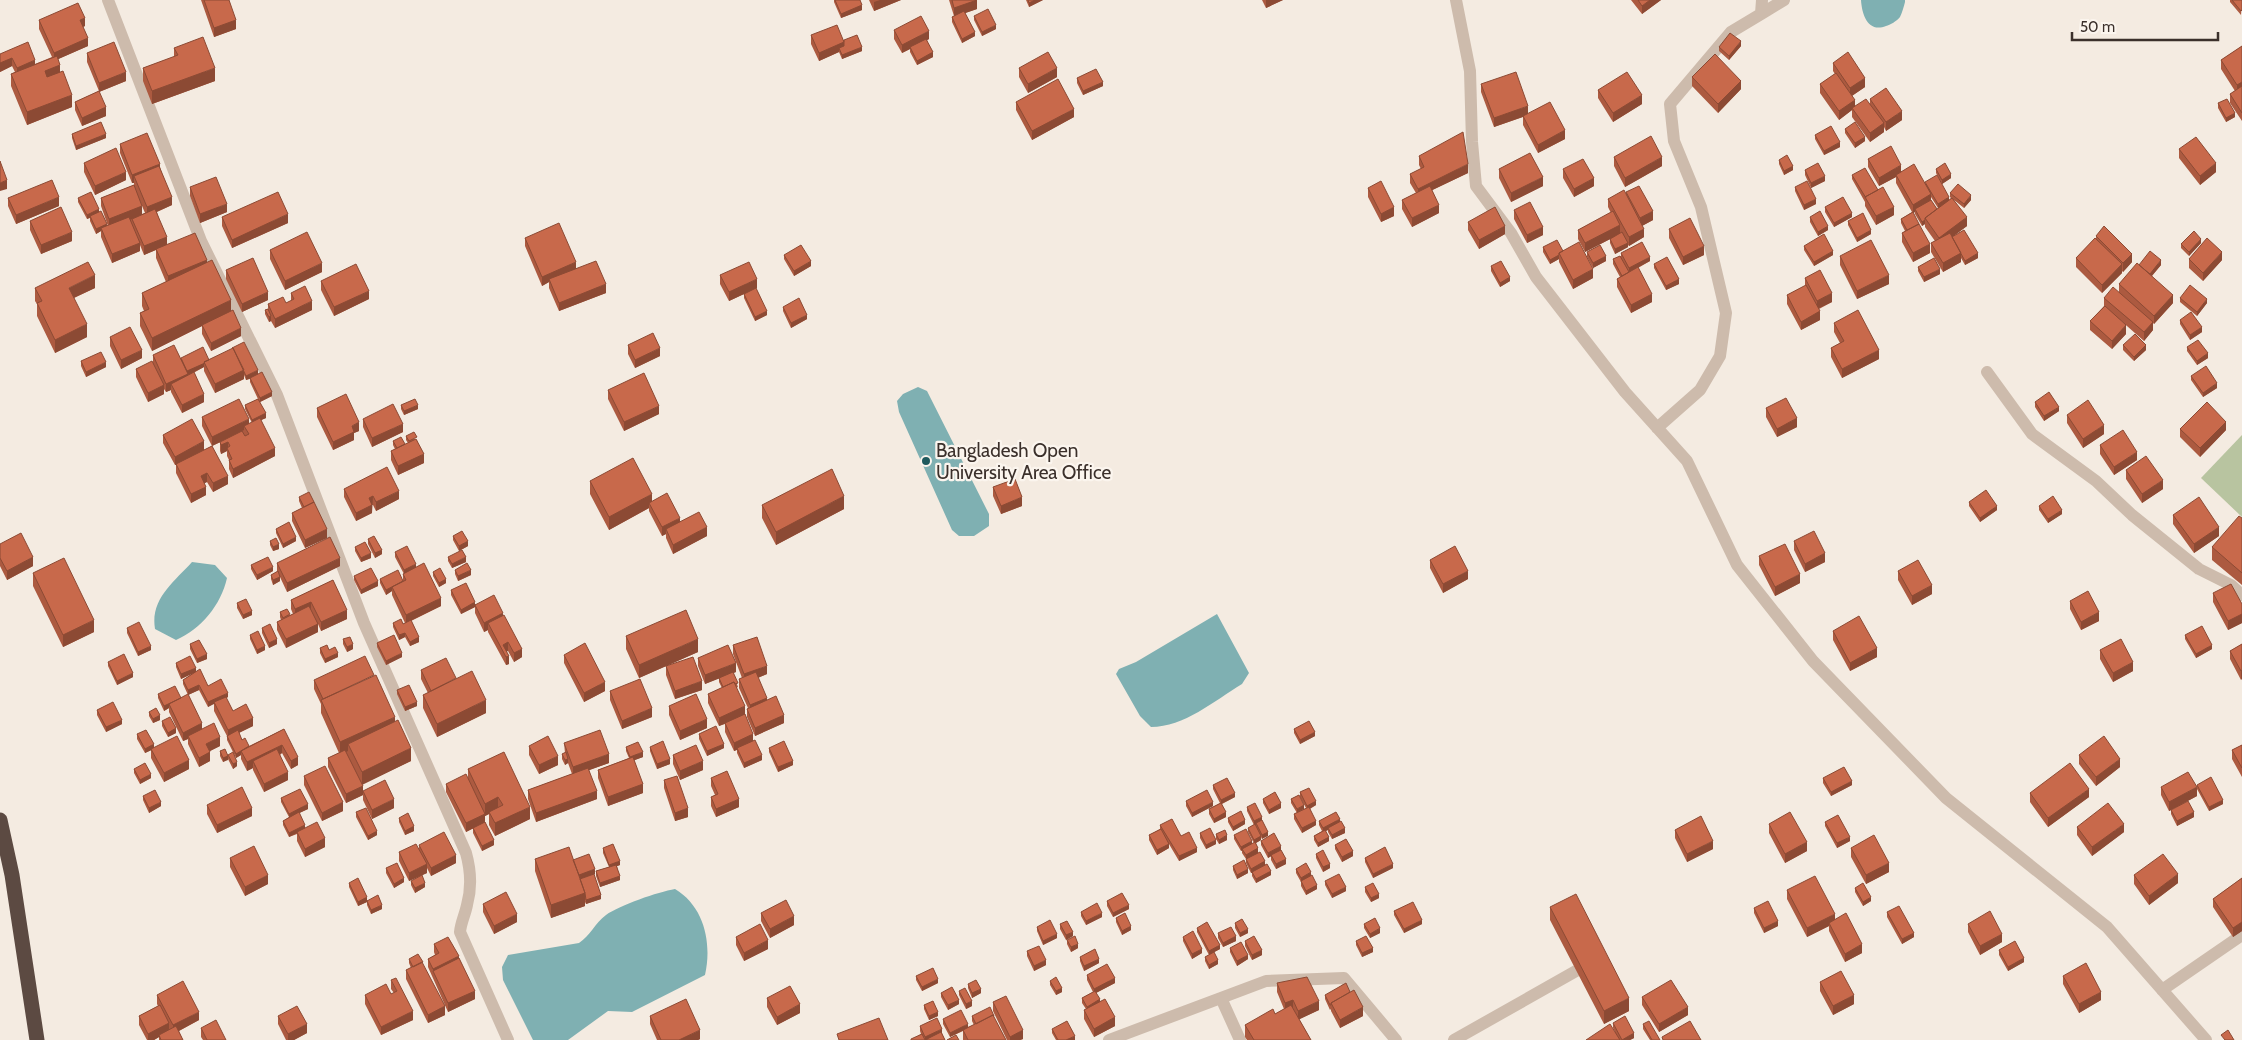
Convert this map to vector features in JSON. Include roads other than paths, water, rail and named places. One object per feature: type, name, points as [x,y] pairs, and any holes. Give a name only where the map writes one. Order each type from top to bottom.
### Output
[{"type":"highway","points":[[0,820],[12,875],[37,1040]]},
{"type":"street","points":[[108,0],[201,241],[277,395],[364,623],[466,853],[471,871],[470,891],[460,932],[508,1040]]},
{"type":"street","points":[[1456,0],[1470,71],[1472,142],[1476,186],[1511,233],[1536,277],[1625,392],[1687,461],[1737,565],[1813,662],[1946,798],[2107,927],[2206,1040]]},
{"type":"street","points":[[1761,14],[1762,0]]},
{"type":"street","points":[[1657,428],[1700,390],[1720,356],[1726,313],[1701,207],[1674,141],[1670,104],[1731,32],[1784,0]]},
{"type":"street","points":[[1987,372],[2032,434],[2096,481],[2132,514],[2199,569],[2231,585],[2242,595]]},
{"type":"street","points":[[2162,990],[2242,935]]},
{"type":"street","points":[[1454,1040],[1576,971]]},
{"type":"street","points":[[1109,1040],[1266,982],[1344,978],[1396,1040]]},
{"type":"street","points":[[1220,998],[1240,1040]]},
{"type":"water","points":[[1861,0],[1905,0],[1905,2],[1900,17],[1889,25],[1880,28],[1870,25],[1867,21]]},
{"type":"water","points":[[918,387],[927,391],[989,514],[989,526],[974,536],[959,536],[952,530],[899,412],[897,401],[903,394]]},
{"type":"water","points":[[192,562],[215,565],[227,578],[220,598],[209,615],[202,623],[176,640],[155,629],[154,618],[156,609],[165,592]]},
{"type":"water","points":[[1217,614],[1249,673],[1242,684],[1198,712],[1175,723],[1151,727],[1140,716],[1116,674],[1119,669],[1136,662]]},
{"type":"water","points":[[675,889],[693,906],[700,916],[704,927],[707,951],[705,975],[632,1012],[608,1011],[568,1040],[533,1040],[503,980],[502,967],[508,955],[579,943],[602,918],[612,911],[639,899]]},
{"type":"place","name":"Bangladesh Open University Area Office","points":[[926,461]]}]
